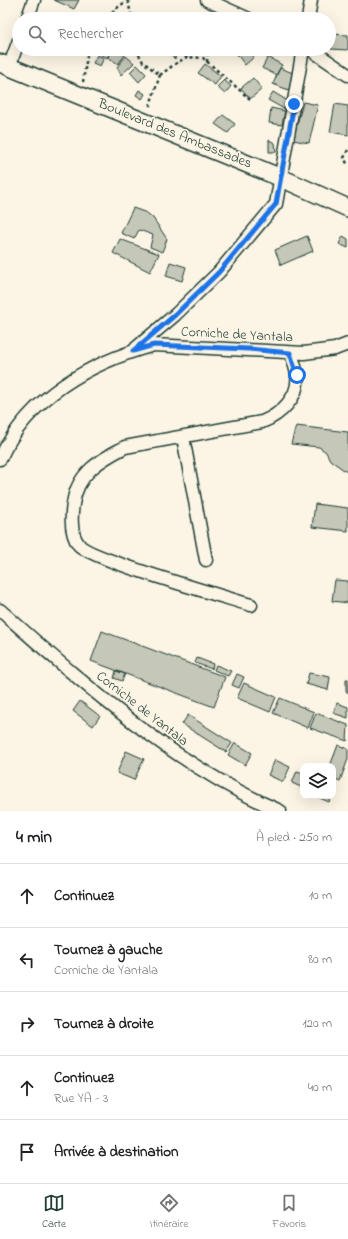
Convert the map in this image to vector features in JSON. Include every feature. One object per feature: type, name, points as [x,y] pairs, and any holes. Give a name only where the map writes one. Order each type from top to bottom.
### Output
[{"type":"main road","name":"Boulevard des Ambassades","points":[[4,65],[279,177],[348,208]]},
{"type":"street","points":[[30,12],[34,0]]},
{"type":"street","points":[[309,12],[311,0]]},
{"type":"street","points":[[214,1],[235,12]]},
{"type":"street","points":[[4,65],[12,52]]},
{"type":"street","points":[[133,351],[175,315],[219,272],[276,204],[279,177],[302,56]]},
{"type":"street","points":[[320,56],[348,75]]},
{"type":"street","name":"Corniche de Yantala","points":[[0,459],[17,430],[44,399],[86,370],[133,351],[154,345],[249,349],[290,353],[321,352],[348,344]]},
{"type":"street","points":[[251,605],[119,563],[80,546],[74,536],[72,523],[73,501],[76,489],[86,472],[105,457],[125,447],[262,422],[275,417],[285,408],[297,384],[297,375],[290,353]]},
{"type":"street","points":[[183,437],[206,560]]},
{"type":"street","name":"Corniche de Yantala","points":[[0,610],[67,670],[184,759],[219,782],[280,811]]},
{"type":"path","points":[[110,12],[128,0],[131,12]]},
{"type":"path","points":[[81,97],[87,56]]},
{"type":"path","points":[[140,56],[143,62],[160,75]]},
{"type":"path","points":[[208,56],[208,62]]},
{"type":"path","points":[[144,122],[160,75],[174,64],[187,57],[203,58],[251,100]]},
{"type":"path","points":[[348,150],[344,158],[348,165]]},
{"type":"building","points":[[54,0],[79,0],[74,9]]},
{"type":"building","points":[[336,34],[348,35],[348,50],[336,49]]},
{"type":"building","points":[[96,56],[104,58],[100,66],[93,63]]},
{"type":"building","points":[[108,56],[124,56],[118,64]]},
{"type":"building","points":[[126,56],[134,63],[121,75],[117,67]]},
{"type":"building","points":[[238,56],[253,56],[254,57],[245,65]]},
{"type":"building","points":[[268,57],[282,65],[276,75],[262,68]]},
{"type":"building","points":[[205,64],[221,76],[215,85],[198,73]]},
{"type":"building","points":[[137,65],[146,74],[139,82],[130,72]]},
{"type":"building","points":[[280,68],[298,75],[291,91],[273,84]]},
{"type":"building","points":[[253,78],[262,89],[250,99],[241,88]]},
{"type":"building","points":[[224,80],[231,86],[225,94],[217,87]]},
{"type":"building","points":[[139,90],[145,94],[142,99],[136,95]]},
{"type":"building","points":[[273,92],[288,101],[284,109],[268,100]]},
{"type":"building","points":[[303,102],[318,105],[309,143],[293,140]]},
{"type":"building","points":[[335,104],[348,106],[348,135],[330,132]]},
{"type":"building","points":[[271,108],[285,111],[282,125],[269,123]]},
{"type":"building","points":[[223,115],[235,124],[228,133],[215,124]]},
{"type":"building","points":[[269,140],[275,143],[276,152],[269,152]]},
{"type":"building","points":[[133,208],[147,213],[153,218],[167,239],[162,252],[150,247],[153,235],[139,230],[134,239],[121,233]]},
{"type":"building","points":[[307,236],[313,251],[281,265],[275,250]]},
{"type":"building","points":[[343,236],[348,239],[348,248],[339,244]]},
{"type":"building","points":[[120,239],[159,254],[150,272],[113,253]]},
{"type":"building","points":[[170,262],[186,267],[182,281],[166,276]]},
{"type":"building","points":[[296,426],[348,432],[348,473],[330,460],[326,452],[319,447],[291,444]]},
{"type":"building","points":[[315,504],[348,508],[348,531],[312,527]]},
{"type":"building","points":[[335,580],[348,581],[348,603],[332,601]]},
{"type":"building","points":[[102,631],[225,677],[214,707],[91,661]]},
{"type":"building","points":[[197,658],[213,664],[212,669],[195,663]]},
{"type":"building","points":[[216,665],[231,671],[228,676],[214,670]]},
{"type":"building","points":[[116,671],[125,674],[122,681],[114,678]]},
{"type":"building","points":[[309,673],[330,677],[328,690],[306,684]]},
{"type":"building","points":[[237,674],[244,677],[239,688],[232,685]]},
{"type":"building","points":[[346,679],[348,679],[348,692],[346,692]]},
{"type":"building","points":[[244,683],[276,697],[270,712],[237,698]]},
{"type":"building","points":[[280,698],[314,712],[308,728],[273,713]]},
{"type":"building","points":[[80,701],[100,716],[93,726],[73,711]]},
{"type":"building","points":[[337,703],[348,707],[348,718],[333,713]]},
{"type":"building","points":[[316,713],[348,725],[347,741],[310,728]]},
{"type":"building","points":[[188,715],[232,743],[226,752],[182,724]]},
{"type":"building","points":[[235,743],[252,753],[245,765],[228,755]]},
{"type":"building","points":[[338,745],[348,749],[348,759],[340,781],[336,779],[336,763],[331,763]]},
{"type":"building","points":[[126,751],[144,759],[134,780],[117,773]]},
{"type":"building","points":[[275,760],[290,767],[283,782],[268,775]]},
{"type":"building","points":[[297,771],[300,772],[300,787],[292,783]]},
{"type":"building","points":[[322,799],[330,799],[329,802]]},
{"type":"route","points":[[294,104],[279,177],[276,204],[219,272],[175,315],[133,351],[154,345],[249,349],[290,353],[297,375]]}]
